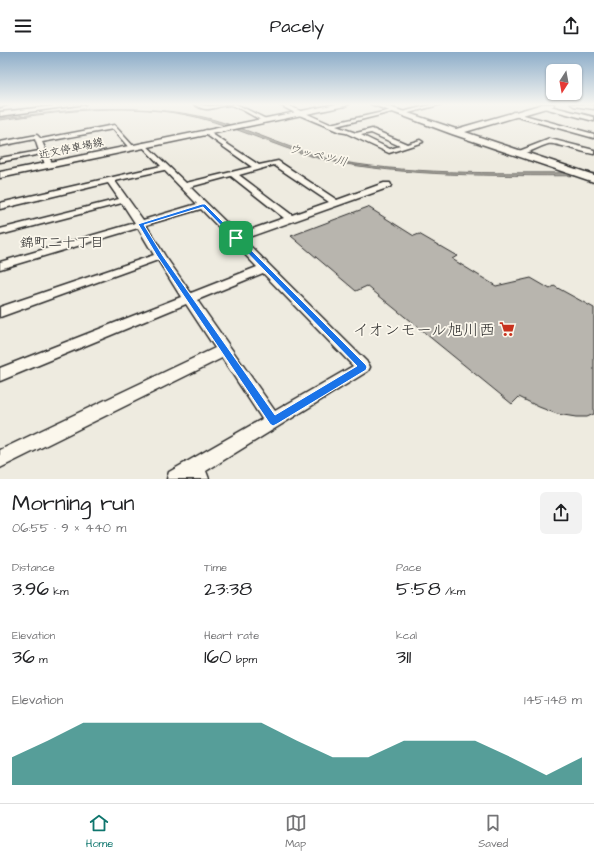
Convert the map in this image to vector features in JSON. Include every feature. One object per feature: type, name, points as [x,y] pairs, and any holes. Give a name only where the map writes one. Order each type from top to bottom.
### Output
[{"type":"main road","name":"近文停車場線","points":[[0,175],[249,124]]},
{"type":"main road","points":[[432,124],[594,179]]},
{"type":"main road","points":[[455,132],[481,124]]},
{"type":"street","points":[[324,124],[354,135],[389,151],[420,142]]},
{"type":"street","points":[[329,126],[339,124]]},
{"type":"street","points":[[549,124],[594,136]]},
{"type":"street","points":[[568,129],[583,124]]},
{"type":"street","points":[[38,141],[114,127],[132,148]]},
{"type":"street","points":[[212,131],[257,167]]},
{"type":"street","points":[[354,135],[372,131],[407,146]]},
{"type":"street","points":[[0,144],[37,137],[49,165]]},
{"type":"street","points":[[517,153],[550,141],[584,151],[594,152]]},
{"type":"street","points":[[144,145],[363,367],[273,421],[197,474],[176,479]]},
{"type":"street","points":[[0,160],[43,152]]},
{"type":"street","points":[[184,186],[275,163],[336,203]]},
{"type":"street","points":[[0,206],[166,167]]},
{"type":"street","points":[[233,174],[291,219]]},
{"type":"street","points":[[110,180],[273,421]]},
{"type":"street","points":[[236,238],[387,185]]},
{"type":"street","points":[[0,232],[124,200]]},
{"type":"street","points":[[0,266],[204,205]]},
{"type":"street","points":[[0,312],[160,256]]},
{"type":"street","points":[[0,375],[264,268]]},
{"type":"street","points":[[0,459],[224,350]]},
{"type":"shaded area","points":[[220,124],[231,125],[322,157],[370,166],[466,172],[594,173],[594,176],[467,175],[372,168],[340,163],[303,154]]},
{"type":"building","name":"イオンモール旭川西","points":[[368,207],[414,236],[419,234],[457,256],[452,259],[496,286],[531,278],[550,289],[554,286],[594,308],[594,414],[587,417],[576,417],[557,414],[519,397],[512,404],[367,286],[356,291],[291,236]]},
{"type":"place","name":"イオンモール旭川西","points":[[507,329]]},
{"type":"district","name":"錦町二十丁目","points":[[62,242]]},
{"type":"route","points":[[204,205],[236,238],[363,367],[273,421],[224,350],[190,297],[160,256],[141,224],[204,205]]},
{"type":"water label","name":"ウッペツ川","points":[[318,155]]}]
